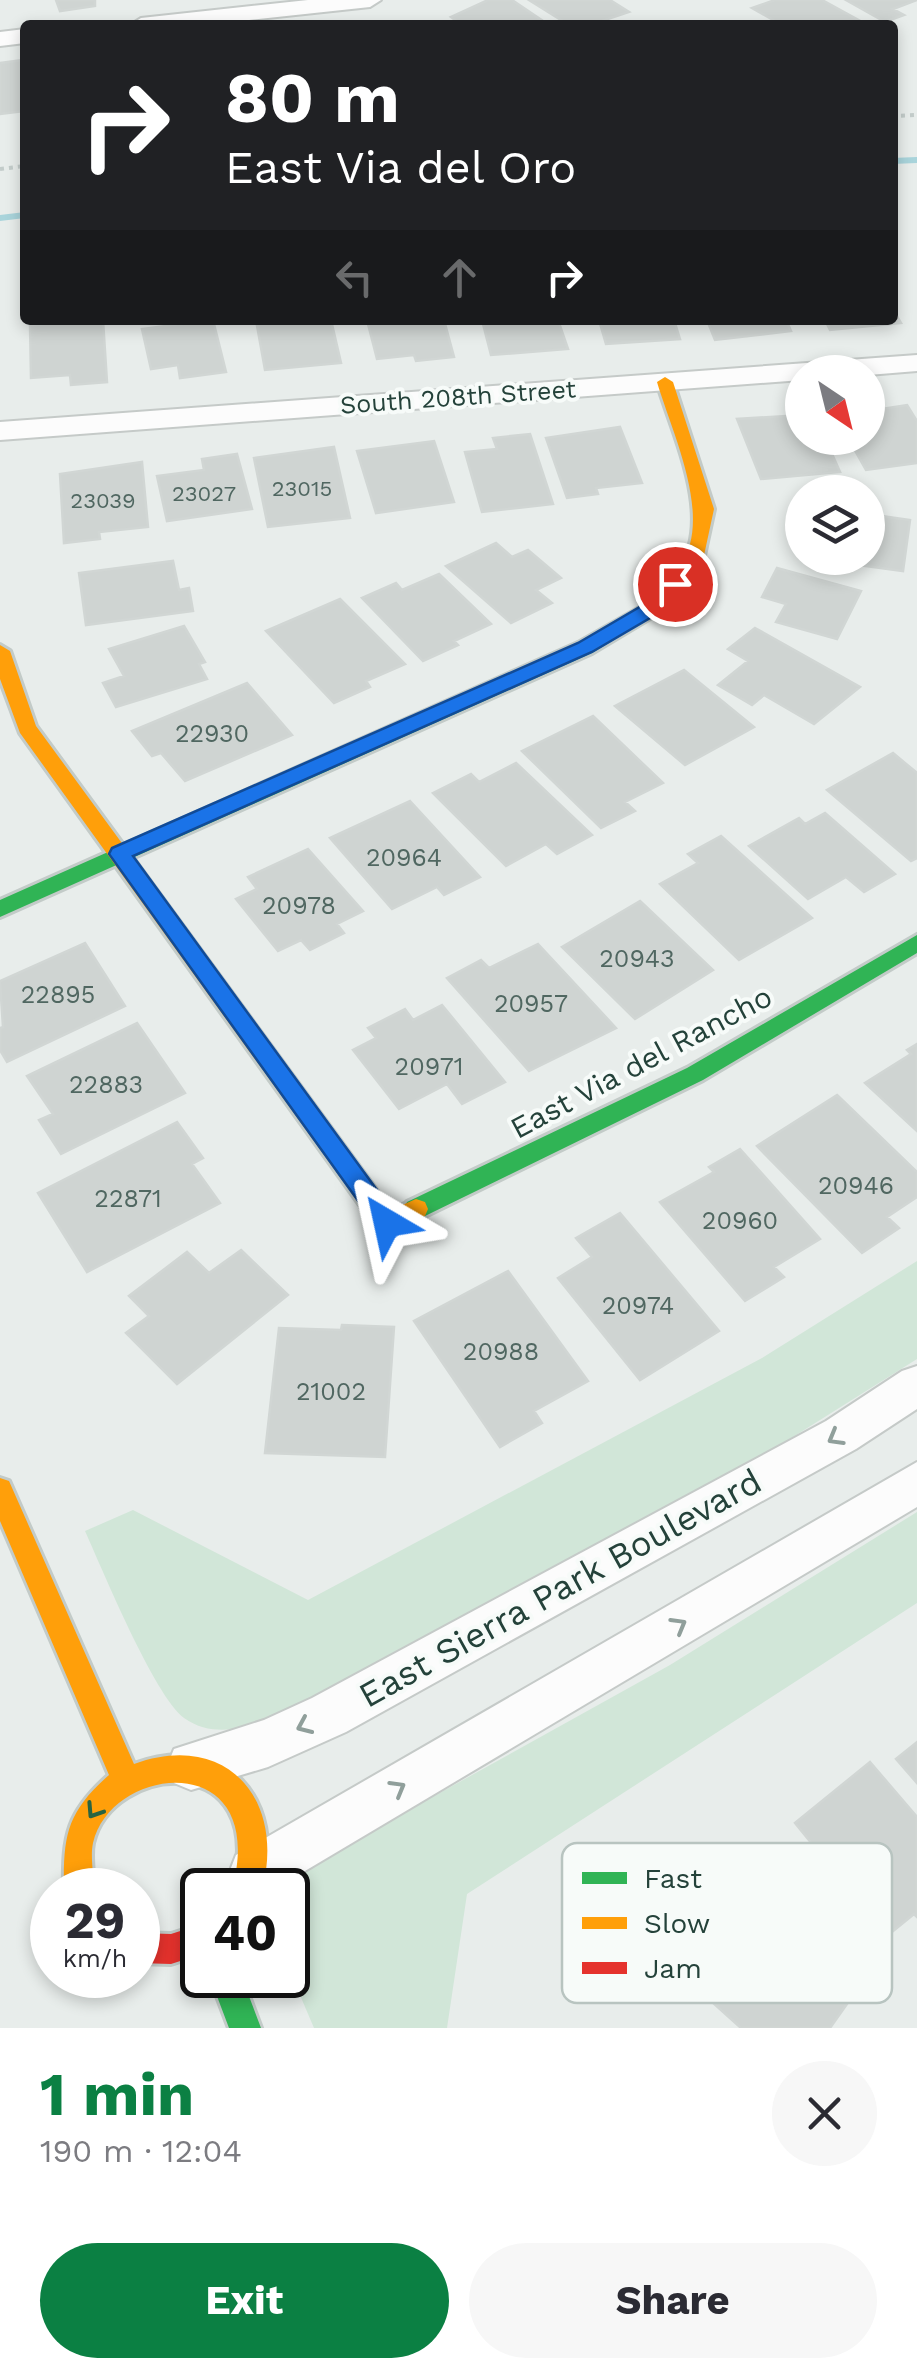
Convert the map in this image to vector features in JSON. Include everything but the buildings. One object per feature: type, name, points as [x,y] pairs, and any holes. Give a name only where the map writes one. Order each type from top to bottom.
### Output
[{"type":"street","points":[[187,20],[370,0]]},
{"type":"street","name":"South 208th Street","points":[[0,431],[917,363]]},
{"type":"street","points":[[0,909],[585,648],[655,607],[694,560],[705,509],[665,382]]},
{"type":"street","points":[[0,650],[27,728],[120,854]]},
{"type":"street","name":"East Via del Rancho","points":[[120,854],[387,1223],[695,1074],[917,943]]},
{"type":"street","name":"East Sierra Park Boulevard","points":[[191,1766],[268,1743],[329,1715],[841,1435],[917,1384]]},
{"type":"street","points":[[273,1868],[917,1483]]},
{"type":"street","points":[[0,1490],[125,1777]]},
{"type":"street","points":[[77,1868],[76,1849],[86,1821],[103,1796],[125,1777],[147,1768],[191,1766],[217,1775],[237,1792],[251,1816],[257,1843],[253,1868]]},
{"type":"street","points":[[234,1998],[246,2028]]},
{"type":"green space","points":[[917,1261],[917,1359],[777,1447],[259,1725],[202,1727],[184,1718],[172,1705],[130,1631],[85,1531],[133,1510],[308,1600],[762,1358]]},
{"type":"green space","points":[[917,1512],[917,1603],[467,1894],[447,2028],[314,2028],[301,1998],[310,1998],[310,1865],[670,1665]]},
{"type":"waterway","points":[[898,161],[917,160]]},
{"type":"waterway","points":[[0,218],[20,216]]},
{"type":"traffic: fast","points":[[0,909],[585,648],[655,607],[689,566]]},
{"type":"traffic: fast","points":[[416,1209],[695,1074],[917,943]]},
{"type":"traffic: fast","points":[[234,1998],[245,2028]]},
{"type":"traffic: slow","points":[[665,382],[705,509],[694,560],[689,566]]},
{"type":"traffic: slow","points":[[0,651],[27,728],[387,1223],[416,1209]]},
{"type":"traffic: slow","points":[[0,1490],[125,1777]]},
{"type":"traffic: slow","points":[[79,1868],[78,1844],[94,1808],[123,1783],[158,1770],[194,1769],[226,1783],[248,1810],[255,1852],[252,1868]]},
{"type":"traffic: jam","points":[[160,1949],[180,1946]]},
{"type":"route","points":[[387,1223],[120,854],[585,648],[655,607],[675,584]]}]
